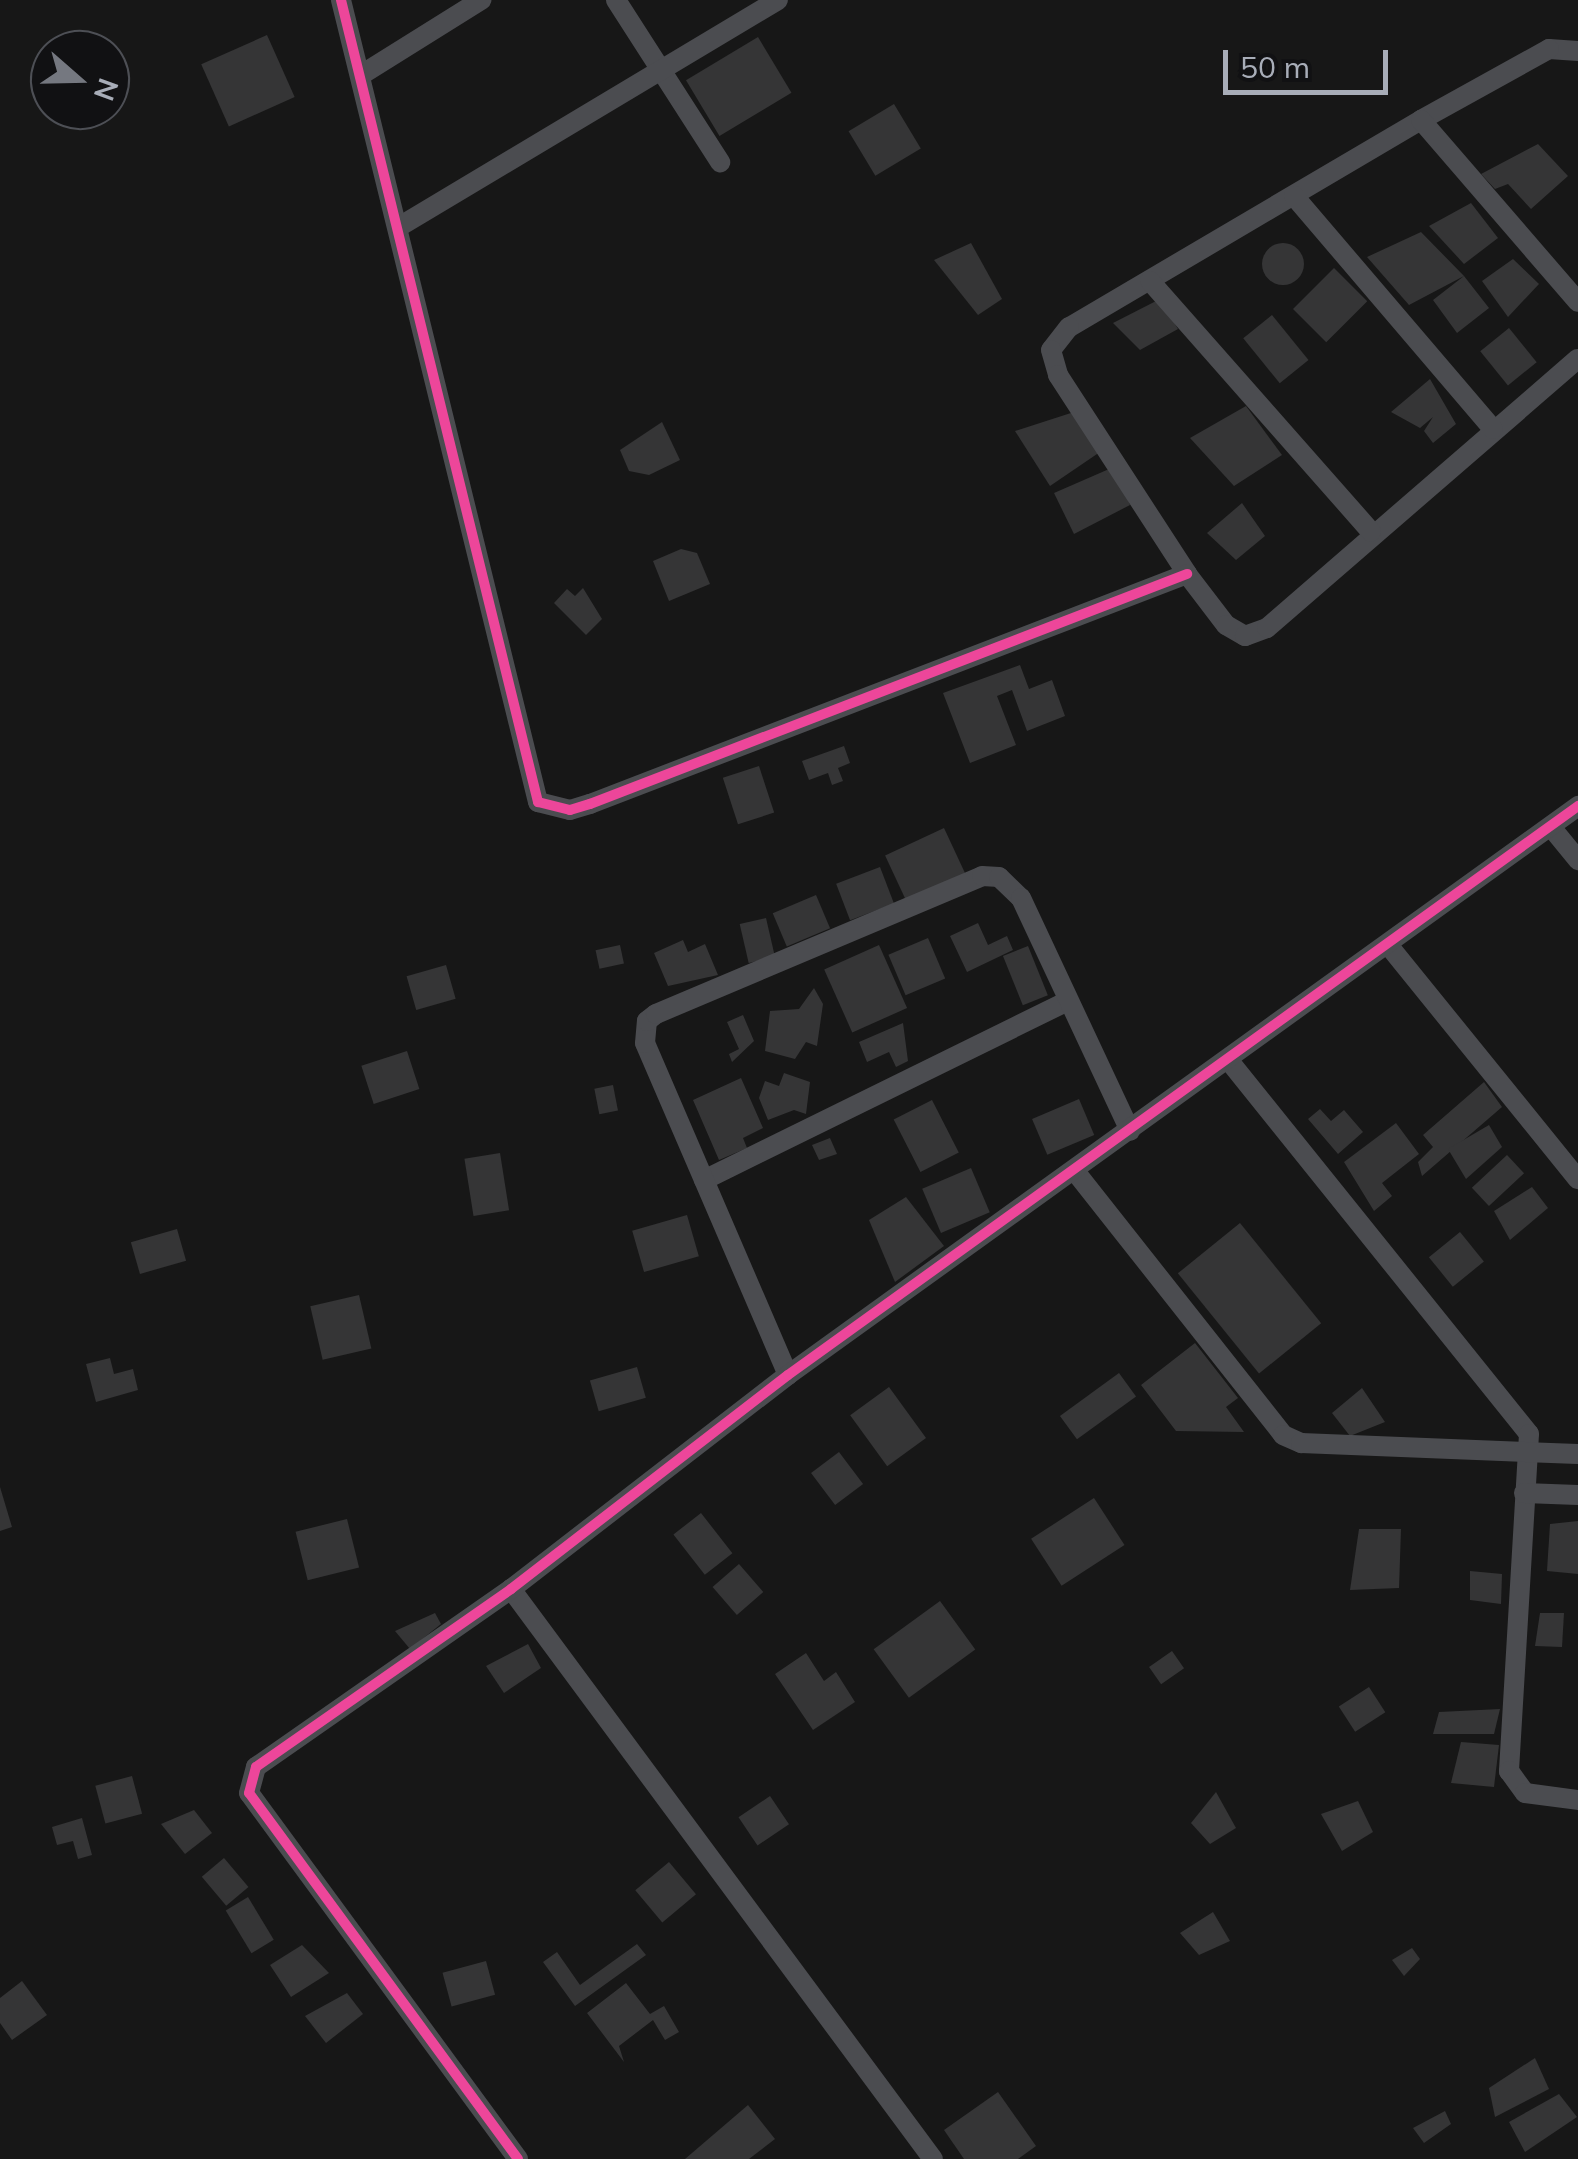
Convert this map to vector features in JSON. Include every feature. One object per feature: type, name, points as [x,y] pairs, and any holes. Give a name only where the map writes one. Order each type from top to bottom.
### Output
[{"type":"street","points":[[341,0],[402,225],[529,784],[551,809],[590,804],[1187,574]]},
{"type":"street","points":[[362,75],[481,0]]},
{"type":"street","points":[[616,0],[658,72],[720,162]]},
{"type":"street","points":[[402,225],[778,0]]},
{"type":"street","points":[[1578,51],[1550,49],[1421,120],[1069,327],[1051,350],[1058,376],[1187,574],[1226,625],[1256,634],[1578,359]]},
{"type":"street","points":[[1421,120],[1578,302]]},
{"type":"street","points":[[1294,196],[1492,429]]},
{"type":"street","points":[[1150,281],[1371,532]]},
{"type":"street","points":[[518,2159],[249,1792],[256,1766],[278,1747],[512,1589],[788,1375],[1230,1062],[1578,806]]},
{"type":"street","points":[[1551,826],[1578,860]]},
{"type":"street","points":[[788,1375],[644,1042],[647,1021],[656,1014],[982,876],[1014,886],[1130,1131]]},
{"type":"street","points":[[1388,946],[1578,1179]]},
{"type":"street","points":[[704,1180],[1068,1001]]},
{"type":"street","points":[[1230,1062],[1520,1417],[1530,1452],[1524,1493],[1509,1771],[1524,1794],[1578,1800]]},
{"type":"street","points":[[1074,1170],[1284,1435],[1301,1444],[1578,1454]]},
{"type":"street","points":[[1524,1493],[1578,1495]]},
{"type":"street","points":[[512,1589],[933,2159]]},
{"type":"building","points":[[267,35],[295,97],[229,126],[201,64]]},
{"type":"building","points":[[758,37],[791,93],[719,136],[686,80]]},
{"type":"building","points":[[894,104],[921,149],[875,176],[849,131]]},
{"type":"building","points":[[1538,144],[1568,176],[1531,209],[1508,184],[1495,189],[1481,174]]},
{"type":"building","points":[[1471,203],[1498,238],[1464,264],[1429,226]]},
{"type":"building","points":[[1421,232],[1464,276],[1409,305],[1367,257]]},
{"type":"building","points":[[971,243],[1002,299],[978,315],[934,260]]},
{"type":"building","points":[[1283,243],[1298,249],[1304,264],[1298,279],[1283,285],[1268,279],[1262,264],[1268,249]]},
{"type":"building","points":[[1513,259],[1539,284],[1508,317],[1482,281]]},
{"type":"building","points":[[1334,268],[1367,301],[1326,342],[1293,309]]},
{"type":"building","points":[[1464,276],[1489,308],[1457,333],[1433,300]]},
{"type":"building","points":[[1160,299],[1178,329],[1140,350],[1113,323]]},
{"type":"building","points":[[1272,315],[1309,360],[1280,383],[1243,338]]},
{"type":"building","points":[[1509,328],[1537,362],[1508,385],[1480,351]]},
{"type":"building","points":[[1430,379],[1456,424],[1433,443],[1424,431],[1433,417],[1420,428],[1391,412]]},
{"type":"building","points":[[1246,406],[1282,455],[1234,486],[1190,438]]},
{"type":"building","points":[[1074,412],[1100,452],[1050,486],[1015,431]]},
{"type":"building","points":[[662,422],[680,460],[649,475],[629,471],[620,450]]},
{"type":"building","points":[[1116,466],[1130,505],[1074,534],[1054,493]]},
{"type":"building","points":[[1242,503],[1265,536],[1236,560],[1207,533]]},
{"type":"building","points":[[681,549],[697,553],[710,584],[669,601],[653,561]]},
{"type":"building","points":[[583,588],[602,619],[586,635],[554,603],[567,589],[575,596]]},
{"type":"building","points":[[1020,665],[1029,689],[1052,680],[1065,716],[1027,731],[1012,690],[997,696],[1016,745],[970,763],[943,693]]},
{"type":"building","points":[[844,746],[850,763],[838,768],[843,781],[832,785],[828,773],[809,780],[802,761]]},
{"type":"building","points":[[759,766],[774,813],[738,824],[723,778]]},
{"type":"building","points":[[944,828],[966,874],[907,902],[885,855]]},
{"type":"building","points":[[880,867],[894,903],[850,920],[836,884]]},
{"type":"building","points":[[816,895],[830,928],[787,947],[773,913]]},
{"type":"building","points":[[766,918],[775,957],[749,963],[740,924]]},
{"type":"building","points":[[978,923],[988,945],[1007,936],[1013,950],[967,972],[950,936]]},
{"type":"building","points":[[928,938],[945,979],[906,995],[888,955]]},
{"type":"building","points":[[683,940],[688,952],[705,944],[718,975],[668,986],[654,953]]},
{"type":"building","points":[[620,945],[624,964],[599,969],[596,950]]},
{"type":"building","points":[[879,945],[907,1008],[852,1032],[824,969]]},
{"type":"building","points":[[1028,946],[1048,995],[1023,1005],[1003,956]]},
{"type":"building","points":[[446,965],[456,999],[416,1010],[407,976]]},
{"type":"building","points":[[814,988],[823,1004],[817,1046],[806,1042],[795,1059],[765,1051],[770,1011],[799,1009]]},
{"type":"building","points":[[743,1015],[754,1041],[732,1062],[729,1054],[739,1049],[727,1022]]},
{"type":"building","points":[[903,1023],[908,1061],[896,1067],[889,1052],[867,1062],[859,1042]]},
{"type":"building","points":[[407,1051],[419,1089],[374,1104],[361,1066]]},
{"type":"building","points":[[784,1073],[810,1082],[806,1114],[794,1110],[768,1120],[759,1098],[765,1081],[779,1086]]},
{"type":"building","points":[[741,1078],[763,1128],[743,1138],[747,1148],[719,1160],[693,1100]]},
{"type":"building","points":[[1484,1082],[1502,1107],[1422,1176],[1418,1162],[1433,1147],[1423,1135]]},
{"type":"building","points":[[613,1085],[618,1111],[599,1114],[594,1089]]},
{"type":"building","points":[[1079,1099],[1094,1135],[1047,1155],[1032,1119]]},
{"type":"building","points":[[932,1100],[959,1153],[920,1172],[894,1120]]},
{"type":"building","points":[[1320,1109],[1331,1121],[1344,1110],[1363,1132],[1338,1154],[1308,1119]]},
{"type":"building","points":[[1396,1123],[1419,1154],[1382,1183],[1392,1196],[1374,1211],[1344,1162]]},
{"type":"building","points":[[1489,1125],[1502,1147],[1466,1179],[1448,1149]]},
{"type":"building","points":[[830,1138],[837,1154],[819,1160],[812,1145]]},
{"type":"building","points":[[500,1153],[509,1210],[474,1216],[464,1159]]},
{"type":"building","points":[[1507,1155],[1524,1173],[1489,1206],[1472,1188]]},
{"type":"building","points":[[971,1168],[990,1212],[941,1233],[922,1189]]},
{"type":"building","points":[[1532,1187],[1548,1208],[1510,1240],[1494,1211]]},
{"type":"building","points":[[906,1197],[944,1246],[895,1282],[869,1220]]},
{"type":"building","points":[[687,1215],[699,1256],[644,1272],[632,1231]]},
{"type":"building","points":[[1240,1223],[1321,1323],[1259,1374],[1178,1273]]},
{"type":"building","points":[[177,1229],[186,1261],[140,1274],[131,1242]]},
{"type":"building","points":[[1460,1232],[1484,1262],[1453,1287],[1429,1257]]},
{"type":"building","points":[[359,1295],[371,1349],[323,1360],[310,1306]]},
{"type":"building","points":[[1195,1343],[1238,1398],[1226,1407],[1244,1432],[1176,1431],[1141,1385]]},
{"type":"building","points":[[110,1358],[114,1374],[133,1369],[138,1390],[96,1402],[86,1364]]},
{"type":"building","points":[[637,1367],[646,1398],[599,1411],[590,1381]]},
{"type":"building","points":[[1119,1373],[1136,1396],[1077,1439],[1060,1416]]},
{"type":"building","points":[[889,1387],[926,1438],[887,1466],[850,1415]]},
{"type":"building","points":[[1362,1388],[1385,1422],[1350,1436],[1332,1413]]},
{"type":"building","points":[[839,1452],[863,1484],[835,1505],[811,1473]]},
{"type":"building","points":[[0,1487],[12,1527],[0,1531]]},
{"type":"building","points":[[1094,1498],[1124,1545],[1062,1586],[1031,1539]]},
{"type":"building","points":[[701,1513],[732,1553],[705,1575],[673,1535]]},
{"type":"building","points":[[347,1519],[359,1568],[308,1580],[296,1532]]},
{"type":"building","points":[[1578,1521],[1578,1574],[1547,1571],[1550,1524]]},
{"type":"building","points":[[1359,1529],[1401,1529],[1399,1588],[1350,1590]]},
{"type":"building","points":[[739,1564],[763,1592],[737,1615],[713,1587]]},
{"type":"building","points":[[1470,1571],[1502,1574],[1501,1604],[1470,1600]]},
{"type":"building","points":[[940,1601],[975,1650],[909,1698],[874,1649]]},
{"type":"building","points":[[435,1613],[441,1624],[410,1649],[395,1631]]},
{"type":"building","points":[[1540,1613],[1564,1613],[1562,1647],[1535,1646]]},
{"type":"building","points":[[528,1644],[541,1668],[504,1693],[486,1666]]},
{"type":"building","points":[[1172,1651],[1184,1668],[1161,1684],[1149,1667]]},
{"type":"building","points":[[806,1653],[824,1681],[836,1672],[855,1702],[813,1730],[775,1674]]},
{"type":"building","points":[[1369,1687],[1385,1712],[1355,1732],[1339,1707]]},
{"type":"building","points":[[1500,1709],[1494,1734],[1433,1734],[1439,1712]]},
{"type":"building","points":[[1461,1742],[1499,1745],[1494,1787],[1451,1783]]},
{"type":"building","points":[[132,1776],[142,1814],[105,1824],[95,1786]]},
{"type":"building","points":[[1216,1792],[1236,1828],[1210,1844],[1191,1823]]},
{"type":"building","points":[[770,1796],[789,1824],[758,1845],[738,1817]]},
{"type":"building","points":[[1358,1801],[1373,1832],[1342,1851],[1321,1814]]},
{"type":"building","points":[[194,1810],[212,1833],[185,1854],[161,1824]]},
{"type":"building","points":[[82,1818],[92,1855],[78,1859],[73,1841],[57,1845],[52,1827]]},
{"type":"building","points":[[224,1858],[248,1887],[226,1906],[202,1877]]},
{"type":"building","points":[[669,1862],[696,1894],[662,1922],[635,1890]]},
{"type":"building","points":[[248,1897],[274,1940],[251,1953],[226,1910]]},
{"type":"building","points":[[1213,1912],[1230,1941],[1199,1955],[1180,1933]]},
{"type":"building","points":[[637,1944],[646,1955],[575,2006],[543,1962],[557,1952],[580,1985]]},
{"type":"building","points":[[302,1945],[329,1973],[291,1997],[270,1965]]},
{"type":"building","points":[[1412,1948],[1420,1959],[1404,1976],[1392,1960]]},
{"type":"building","points":[[486,1961],[495,1995],[452,2006],[443,1973]]},
{"type":"building","points":[[22,1981],[47,2015],[12,2040],[0,2023],[0,1998]]},
{"type":"building","points":[[626,1983],[650,2014],[664,2006],[679,2032],[665,2040],[653,2020],[619,2046],[624,2062],[587,2013]]},
{"type":"building","points":[[347,1993],[363,2014],[326,2043],[305,2016]]},
{"type":"building","points":[[1535,2058],[1549,2089],[1495,2117],[1489,2088]]},
{"type":"building","points":[[998,2092],[1036,2146],[1018,2159],[964,2159],[944,2130]]},
{"type":"building","points":[[1559,2094],[1577,2117],[1525,2152],[1509,2122]]},
{"type":"building","points":[[748,2105],[775,2139],[749,2159],[685,2159]]},
{"type":"building","points":[[1445,2111],[1451,2124],[1424,2143],[1413,2128]]},
{"type":"cycle path","points":[[341,0],[538,802],[570,810],[590,804],[1187,574]]},
{"type":"cycle path","points":[[518,2159],[249,1793],[256,1767],[511,1589],[788,1375],[1578,806]]}]
